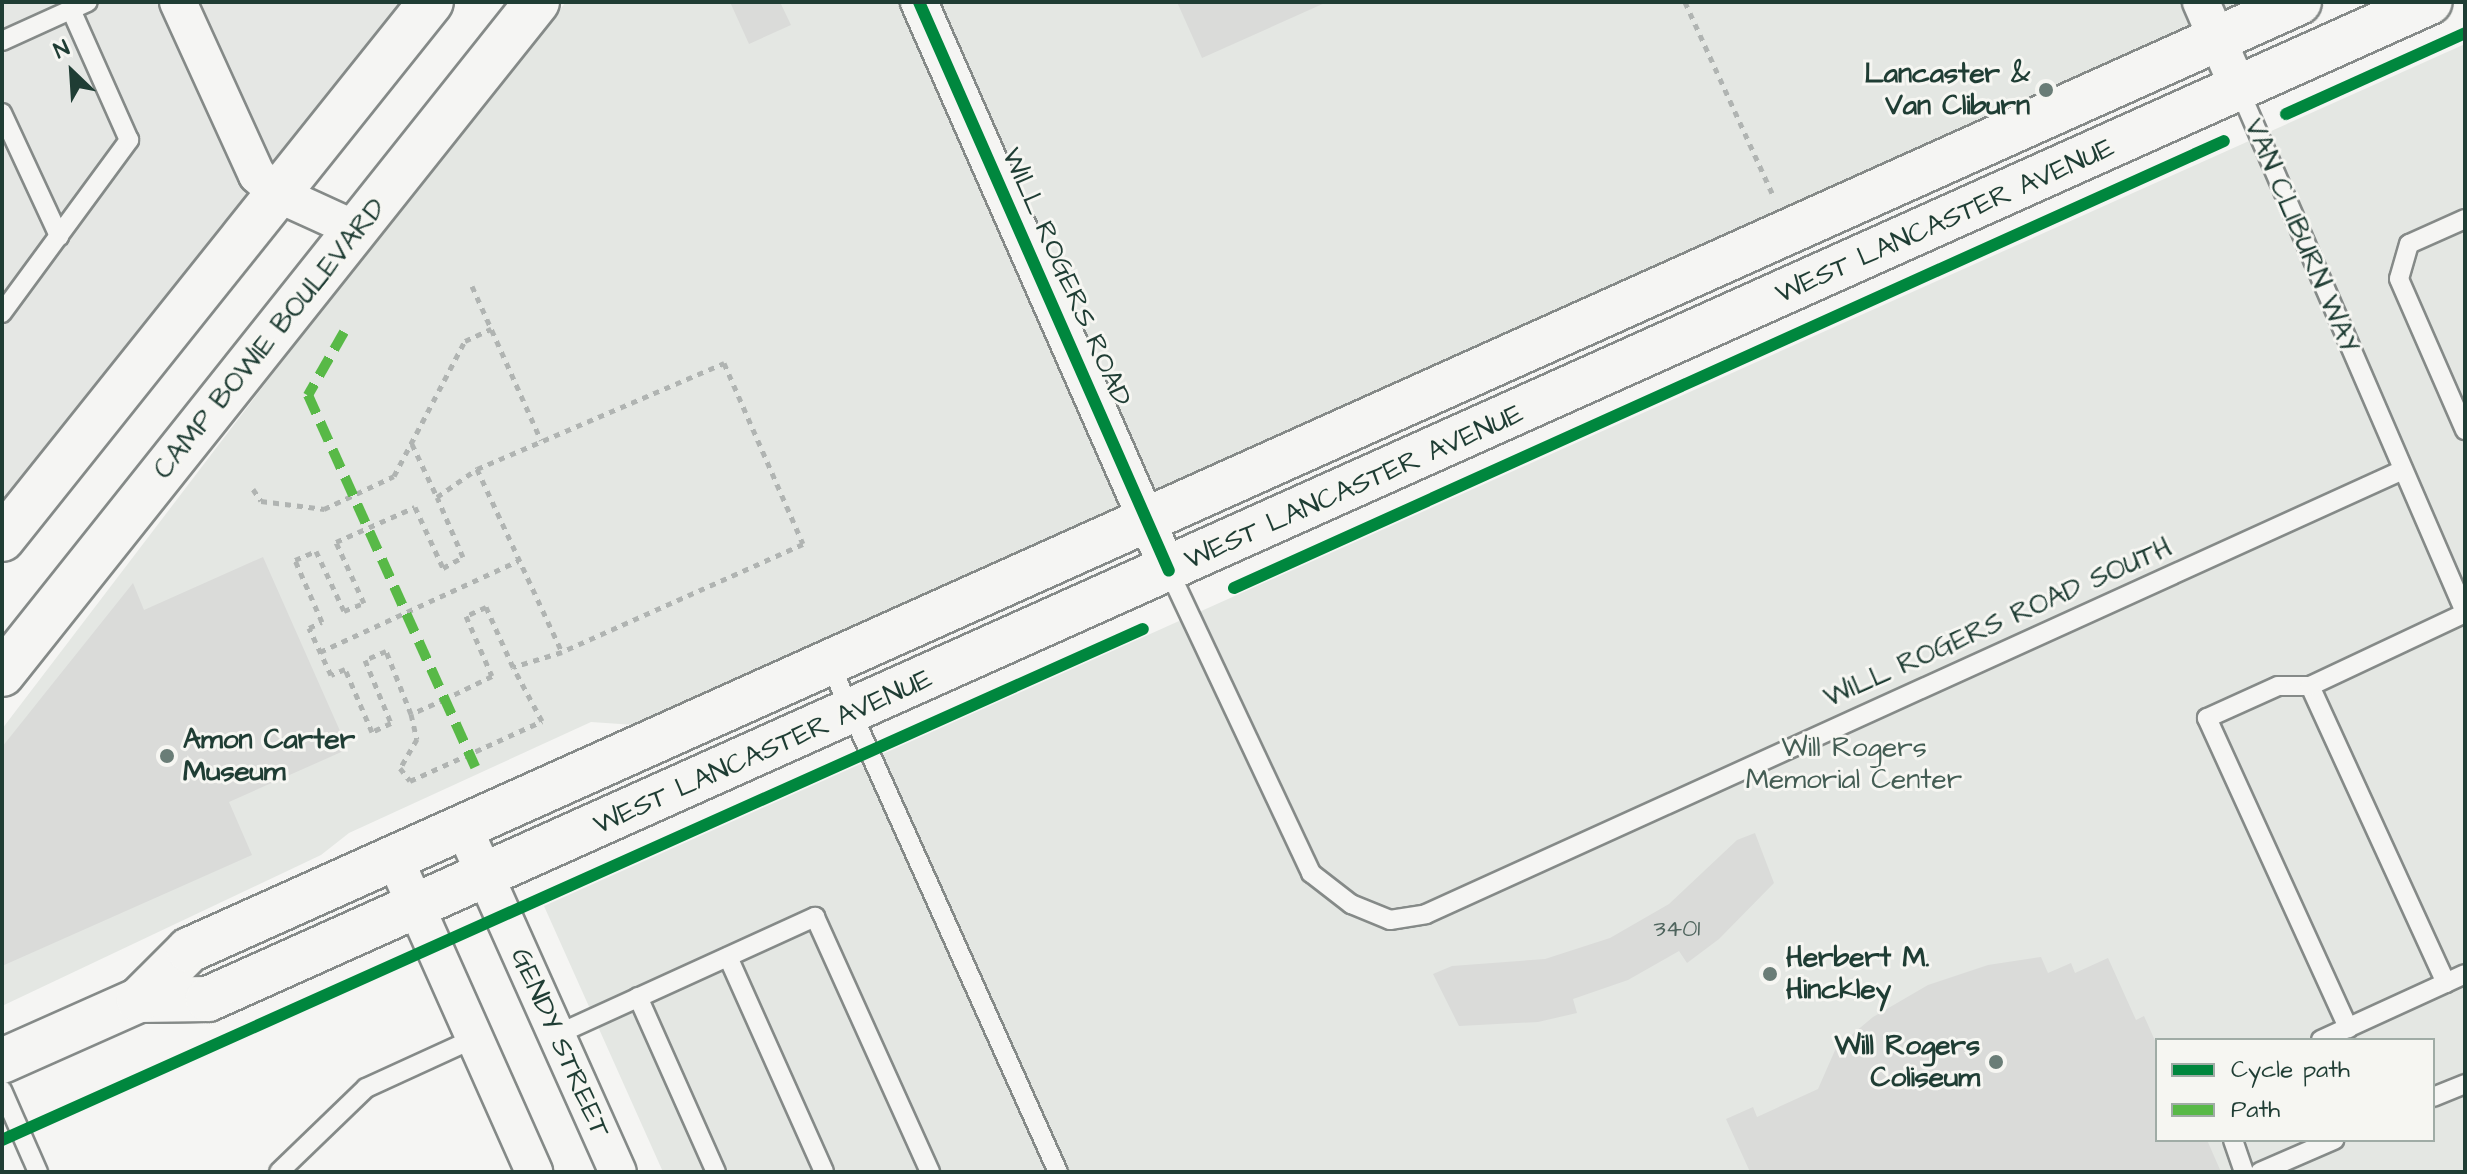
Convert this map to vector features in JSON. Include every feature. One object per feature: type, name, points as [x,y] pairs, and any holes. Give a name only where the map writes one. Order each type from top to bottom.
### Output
[{"type":"main road","points":[[2,539],[431,2]]},
{"type":"main road","name":"CAMP BOWIE BOULEVARD","points":[[2,674],[537,2]]},
{"type":"main road","name":"WEST LANCASTER AVENUE","points":[[2,1061],[139,1000],[189,950],[1146,520],[2209,20],[2299,2]]},
{"type":"main road","name":"WEST LANCASTER AVENUE","points":[[139,1000],[208,999],[853,713],[2430,2]]},
{"type":"street","points":[[178,2],[257,175],[278,194],[357,230]]},
{"type":"street","name":"WILL ROGERS ROAD","points":[[919,2],[1169,571]]},
{"type":"street","name":"VAN CLIBURN WAY","points":[[2209,20],[2239,89]]},
{"type":"street","name":"GENDY STREET","points":[[463,826],[618,1172]]},
{"type":"street","points":[[394,857],[534,1172]]},
{"type":"lane","points":[[2,41],[80,6],[129,140],[2,313]]},
{"type":"lane","name":"VAN CLIBURN WAY","points":[[2239,89],[2465,612]]},
{"type":"lane","points":[[2,113],[59,236]]},
{"type":"lane","points":[[2465,219],[2409,244],[2399,279],[2465,430]]},
{"type":"lane","name":"WILL ROGERS ROAD SOUTH","points":[[1169,571],[1311,873],[1351,904],[1390,920],[1426,914],[2403,470]]},
{"type":"lane","points":[[2348,1028],[2207,718],[2278,686],[2310,686],[2465,612]]},
{"type":"lane","points":[[829,662],[1058,1172]]},
{"type":"lane","points":[[2310,686],[2446,983]]},
{"type":"lane","points":[[556,1035],[815,917],[930,1172]]},
{"type":"lane","points":[[728,957],[824,1172]]},
{"type":"lane","points":[[2326,1038],[2465,974]]},
{"type":"lane","points":[[638,997],[716,1172]]},
{"type":"lane","points":[[279,1172],[366,1088],[473,1039]]},
{"type":"lane","points":[[2435,1096],[2465,1084]]},
{"type":"lane","points":[[2,1090],[38,1172]]},
{"type":"lane","points":[[2234,1142],[2244,1172]]},
{"type":"lane","points":[[2260,1172],[2329,1142]]},
{"type":"path","points":[[1685,2],[1772,193]]},
{"type":"path","points":[[472,286],[541,440]]},
{"type":"path","points":[[253,489],[261,501],[324,509],[394,476],[465,341],[491,329]]},
{"type":"path","points":[[437,497],[477,469],[724,363],[803,544],[562,652],[513,667]]},
{"type":"path","points":[[411,443],[463,557],[443,568],[415,507],[336,542],[364,603],[344,611],[316,551],[295,560],[322,622],[309,628],[320,652],[331,675],[345,669],[372,732],[391,723],[365,660],[386,651],[411,714],[417,739],[400,768],[410,781],[542,721],[486,607],[466,616],[492,676],[411,714]]},
{"type":"path","points":[[477,469],[562,652]]},
{"type":"path","points":[[320,652],[518,561]]},
{"type":"shaded area","points":[[2,2],[402,2],[2,500]]},
{"type":"green space","points":[[566,2],[2242,2],[635,725],[591,722],[349,833],[321,855],[2,1006],[2,729],[396,212]]},
{"type":"green space","name":"Will Rogers Memorial Center","points":[[2465,44],[2465,1172],[663,1172],[544,906]]},
{"type":"building","points":[[730,2],[780,2],[791,25],[749,44]]},
{"type":"building","points":[[1177,2],[1327,2],[1202,58]]},
{"type":"building","name":"Amon Carter Museum","points":[[263,557],[348,749],[229,802],[252,855],[2,966],[2,747],[133,583],[144,610]]},
{"type":"building","points":[[1755,833],[1774,883],[1719,939],[1687,963],[1679,951],[1628,980],[1573,999],[1577,1013],[1538,1022],[1459,1026],[1433,974],[1452,966],[1545,959],[1610,938],[1669,904],[1737,840]]},
{"type":"building","name":"Will Rogers Coliseum","points":[[2041,957],[2048,973],[2071,963],[2075,973],[2108,958],[2136,1020],[2144,1016],[2155,1041],[2155,1142],[2208,1142],[2221,1172],[1750,1172],[1726,1119],[1753,1107],[1757,1117],[1818,1089],[1836,1048],[1873,1017],[1928,985],[1988,965]]},
{"type":"marked path","points":[[344,332],[308,395],[475,767]]},
{"type":"cycle path","points":[[919,2],[1169,571]]},
{"type":"cycle path","points":[[2286,114],[2465,33]]},
{"type":"cycle path","points":[[1234,588],[2224,141]]},
{"type":"cycle path","points":[[2,1140],[1143,629]]},
{"type":"place","name":"Lancaster & Van Cliburn","points":[[2046,90]]},
{"type":"place","name":"Amon Carter Museum","points":[[167,756]]},
{"type":"place","name":"Herbert M. Hinckley","points":[[1770,974]]},
{"type":"place","name":"Will Rogers Coliseum","points":[[1996,1062]]}]
